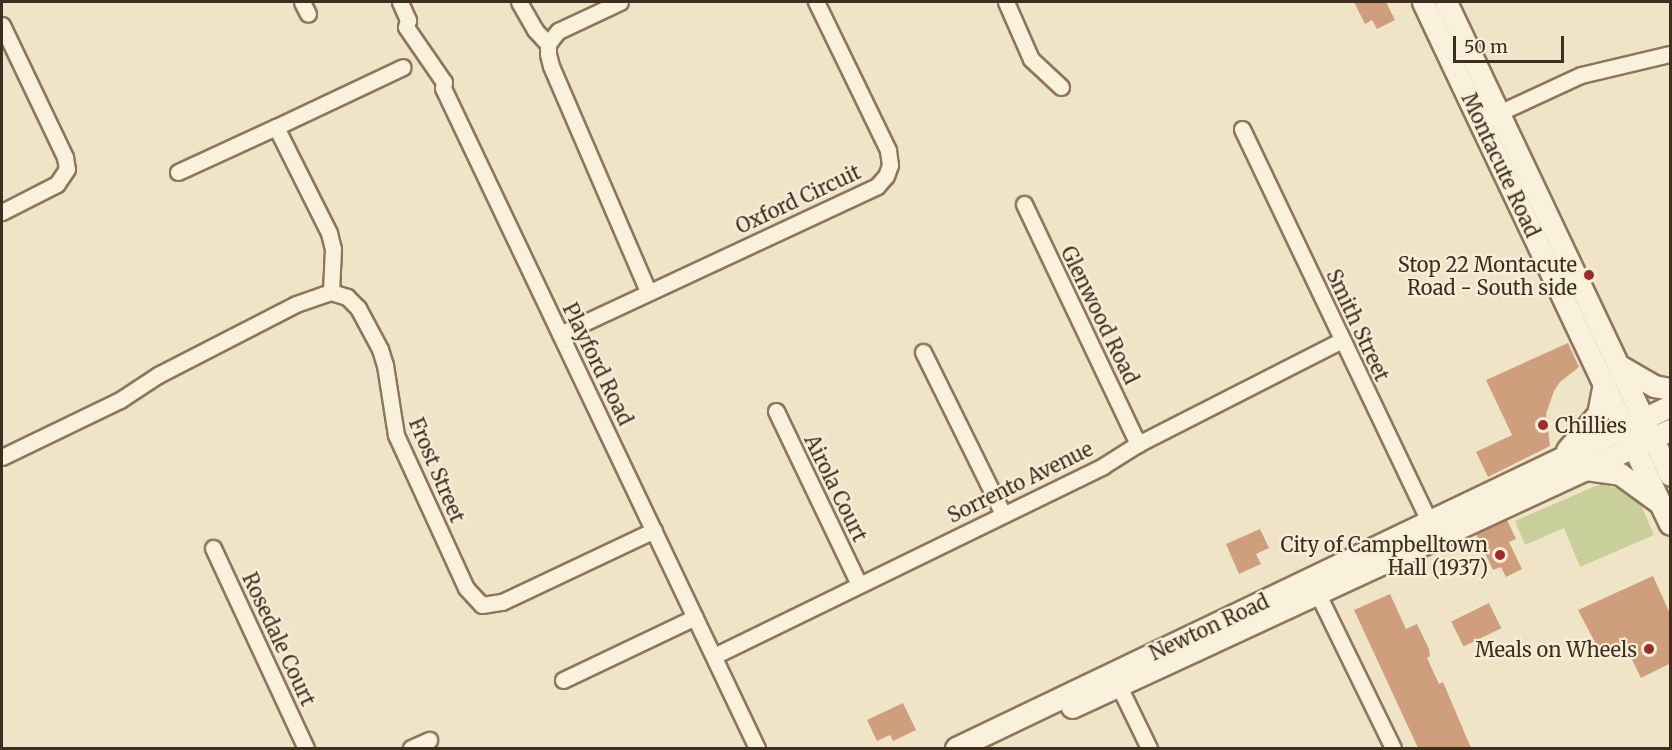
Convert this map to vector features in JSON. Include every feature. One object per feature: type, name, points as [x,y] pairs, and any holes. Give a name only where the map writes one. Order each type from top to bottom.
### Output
[{"type":"main road","name":"Montacute Road","points":[[1423,2],[1490,118],[1618,365],[1634,422]]},
{"type":"main road","name":"Montacute Road","points":[[1446,2],[1490,118],[1604,382],[1634,422],[1652,438],[1671,475]]},
{"type":"main road","points":[[1618,365],[1654,386],[1671,389]]},
{"type":"main road","points":[[1561,458],[1598,414],[1604,382]]},
{"type":"main road","name":"Newton Road","points":[[956,748],[1115,680],[1314,586],[1433,529],[1561,458],[1671,406]]},
{"type":"main road","name":"Montacute Road","points":[[1652,438],[1666,515]]},
{"type":"main road","name":"Newton Road","points":[[1433,529],[1585,469],[1652,438]]},
{"type":"main road","points":[[1585,469],[1620,474],[1666,515]]},
{"type":"main road","name":"Newton Road","points":[[988,748],[1115,680]]},
{"type":"street","name":"Playford Road","points":[[400,2],[408,20],[406,27],[444,82],[443,88],[757,748]]},
{"type":"street","points":[[519,2],[536,30],[548,44],[551,66],[648,291]]},
{"type":"street","points":[[548,44],[558,31],[620,2]]},
{"type":"street","name":"Oxford Circuit","points":[[560,334],[877,186],[886,176],[890,165],[888,150],[816,2]]},
{"type":"street","points":[[1006,2],[1031,59],[1061,87]]},
{"type":"street","points":[[2,25],[65,157],[67,169],[57,184],[2,212]]},
{"type":"street","points":[[1490,118],[1581,75],[1671,54]]},
{"type":"street","points":[[178,172],[403,67]]},
{"type":"street","points":[[2,457],[120,400],[158,375],[286,309],[317,295],[331,292],[333,249],[329,233],[276,127]]},
{"type":"street","name":"Smith Street","points":[[1242,129],[1433,529]]},
{"type":"street","name":"Glenwood Road","points":[[1024,204],[1138,444]]},
{"type":"street","name":"Frost Street","points":[[331,292],[347,297],[357,308],[380,349],[386,365],[396,435],[466,588],[482,605],[502,602],[654,530]]},
{"type":"street","name":"Sorrento Avenue","points":[[714,656],[1103,466],[1138,444],[1342,340]]},
{"type":"street","points":[[923,352],[1003,514]]},
{"type":"street","name":"Airola Court","points":[[776,411],[859,584]]},
{"type":"street","name":"Rosedale Court","points":[[213,548],[306,748]]},
{"type":"street","points":[[1314,586],[1393,748]]},
{"type":"street","points":[[563,680],[695,617]]},
{"type":"street","points":[[1115,680],[1149,748]]},
{"type":"street","points":[[411,748],[429,740]]},
{"type":"green space","points":[[1600,484],[1636,493],[1654,535],[1580,567],[1564,528],[1525,545],[1515,521]]},
{"type":"building","points":[[1354,2],[1386,2],[1395,20],[1377,29],[1372,20],[1365,24]]},
{"type":"building","points":[[1568,343],[1579,367],[1560,382],[1554,391],[1546,414],[1550,446],[1488,477],[1476,452],[1512,435],[1486,380]]},
{"type":"building","name":"City of Campbelltown Hall (1937)","points":[[1507,520],[1516,539],[1509,542],[1522,569],[1506,577],[1501,567],[1493,570],[1476,534]]},
{"type":"building","points":[[1260,529],[1269,548],[1256,554],[1261,564],[1239,574],[1226,544]]},
{"type":"building","points":[[1653,576],[1671,616],[1671,663],[1641,678],[1624,643],[1601,654],[1578,610]]},
{"type":"building","points":[[1390,594],[1406,629],[1417,624],[1429,649],[1430,656],[1427,658],[1439,684],[1443,682],[1471,748],[1418,748],[1354,610]]},
{"type":"building","points":[[1489,603],[1501,628],[1464,647],[1451,621]]},
{"type":"building","points":[[903,703],[916,730],[893,741],[890,735],[877,741],[867,720]]},
{"type":"place","name":"Stop 22 Montacute Road - South side","points":[[1589,275]]},
{"type":"place","name":"Chillies","points":[[1543,425]]},
{"type":"place","name":"City of Campbelltown Hall (1937)","points":[[1500,555]]},
{"type":"place","name":"Meals on Wheels","points":[[1649,649]]}]
